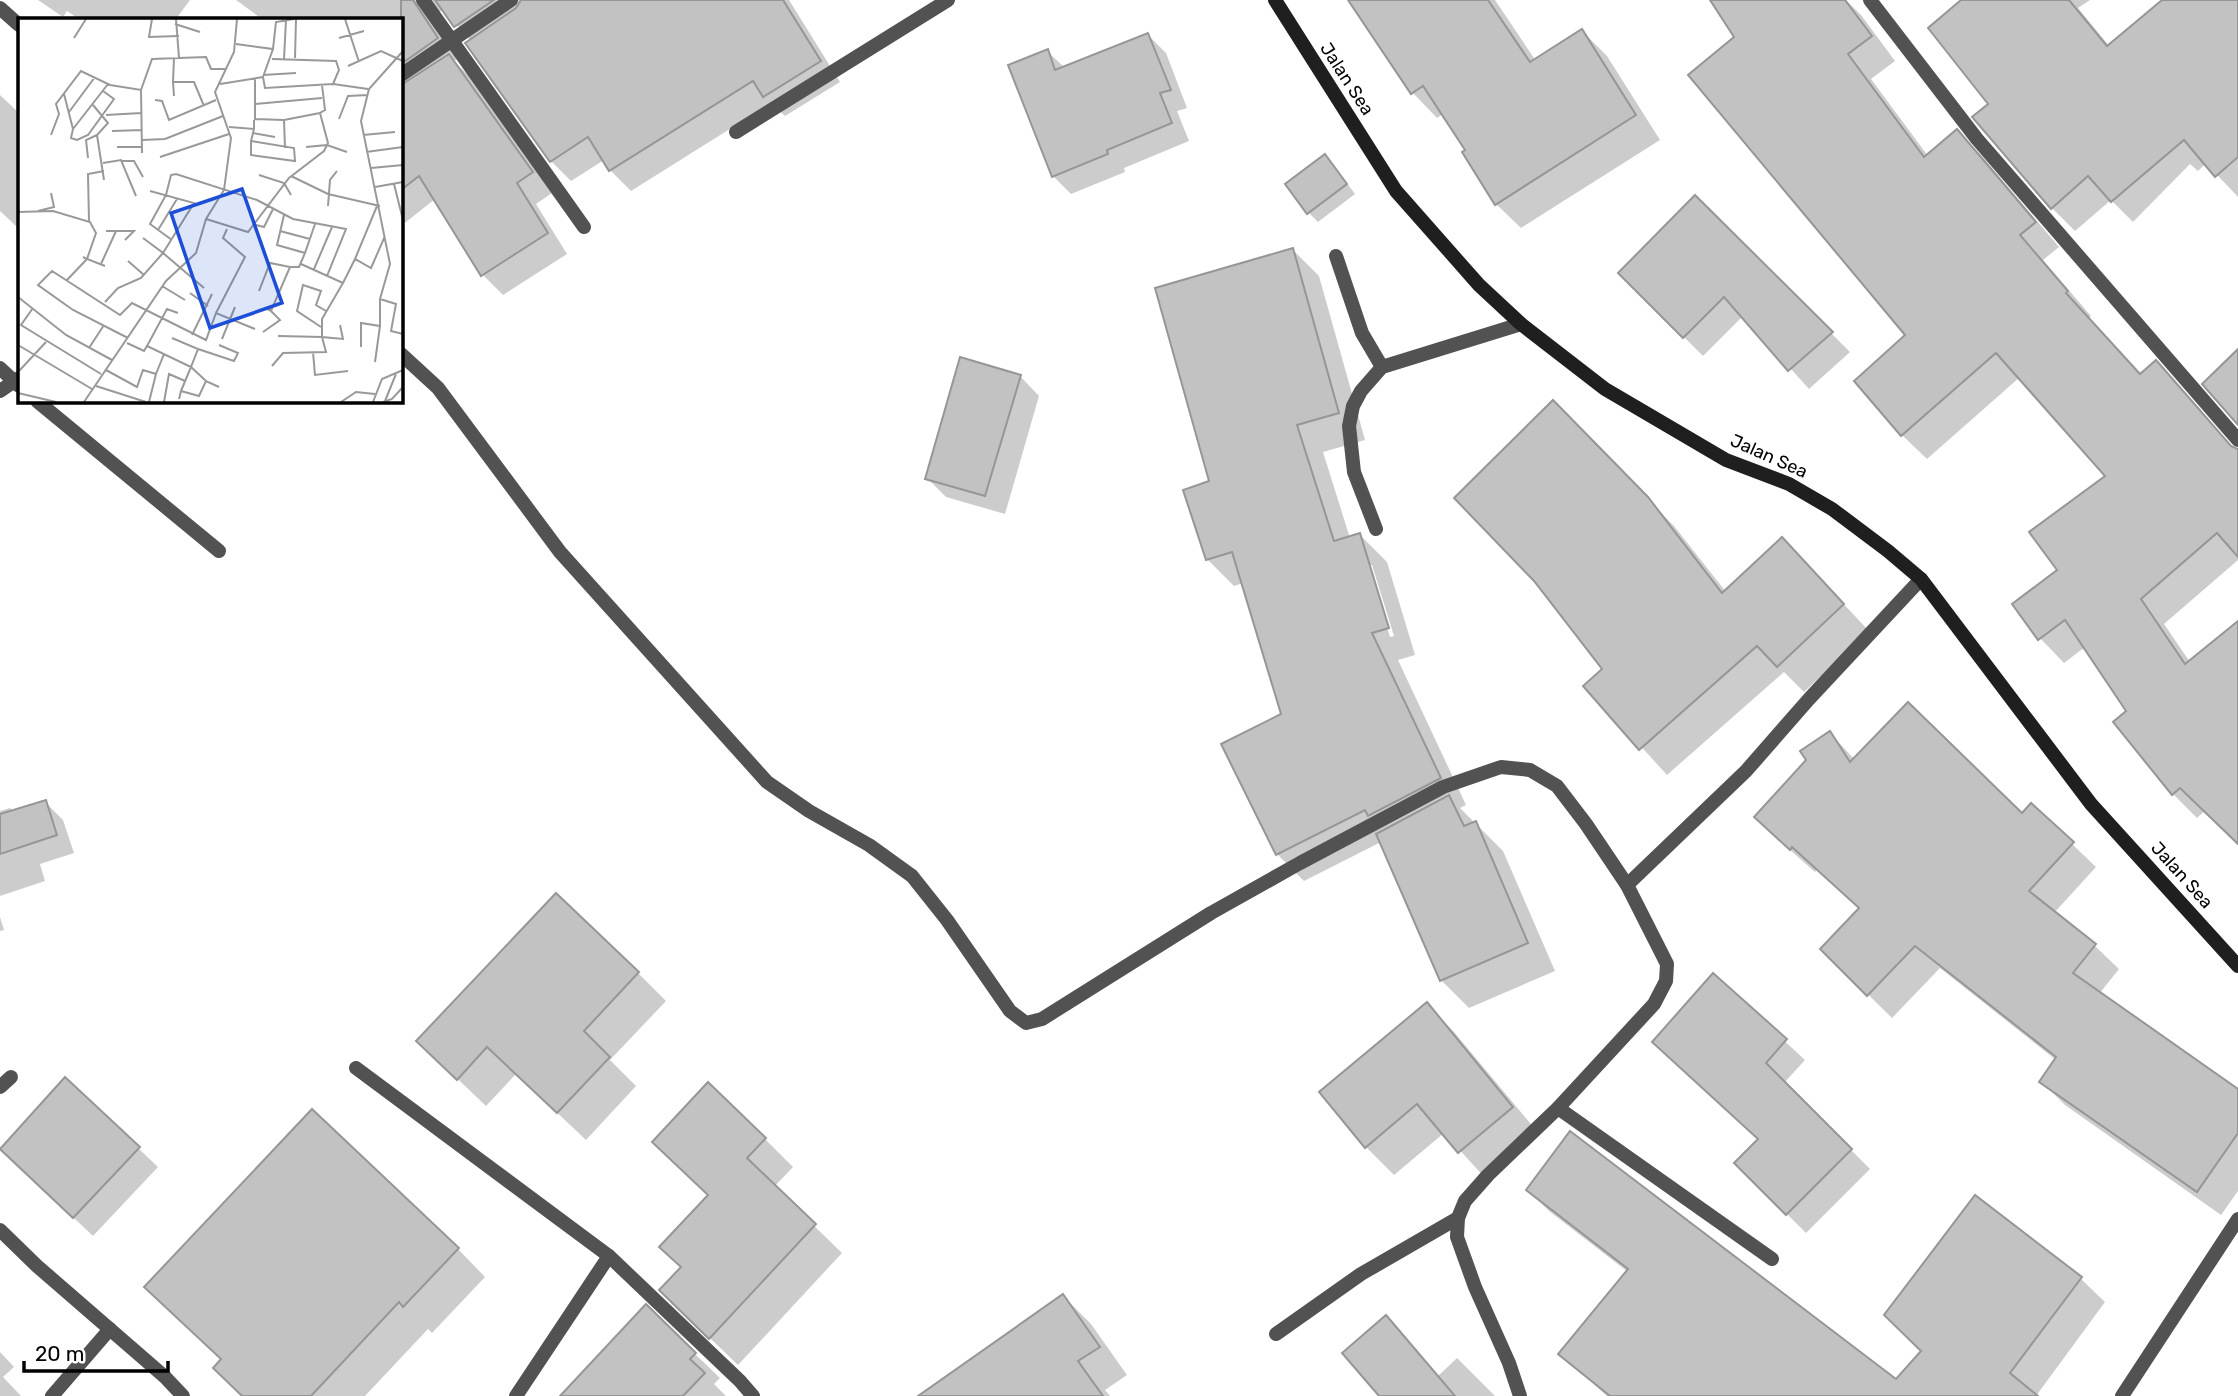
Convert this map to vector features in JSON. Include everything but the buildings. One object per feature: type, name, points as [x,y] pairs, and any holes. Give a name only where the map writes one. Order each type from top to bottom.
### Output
[{"type":"main road","name":"Jalan Sea","points":[[1275,0],[1395,191],[1479,285],[1521,324],[1605,389],[1726,460],[1790,484],[1832,509],[1921,579],[2091,804],[2238,966]]},
{"type":"street","points":[[423,0],[584,227]]},
{"type":"street","points":[[402,74],[511,0]]},
{"type":"street","points":[[736,132],[947,0]]},
{"type":"street","points":[[1870,0],[1977,139],[2238,440]]},
{"type":"street","points":[[0,8],[18,24]]},
{"type":"street","points":[[1336,256],[1362,333],[1382,367]]},
{"type":"street","points":[[1376,529],[1354,472],[1349,426],[1353,406],[1361,391],[1382,367],[1521,324]]},
{"type":"street","points":[[402,355],[439,388],[560,552],[767,782],[809,811],[869,845],[912,876],[947,920],[1010,1011],[1026,1023],[1042,1019],[1211,913],[1443,788],[1501,767],[1530,769],[1557,786],[1627,885],[1667,964],[1666,981],[1654,1004],[1558,1108],[1488,1175],[1465,1201],[1458,1218],[1457,1237],[1520,1396]]},
{"type":"street","points":[[0,368],[18,382],[0,391]]},
{"type":"street","points":[[38,402],[219,551]]},
{"type":"street","points":[[1627,885],[1746,771],[1921,579]]},
{"type":"street","points":[[356,1068],[609,1256],[754,1396]]},
{"type":"street","points":[[1558,1108],[1772,1259]]},
{"type":"street","points":[[1276,1334],[1361,1274],[1458,1218]]},
{"type":"street","points":[[2122,1396],[2238,1219]]},
{"type":"street","points":[[0,1230],[183,1396]]},
{"type":"street","points":[[516,1396],[609,1256]]},
{"type":"street","points":[[52,1396],[110,1329]]}]
